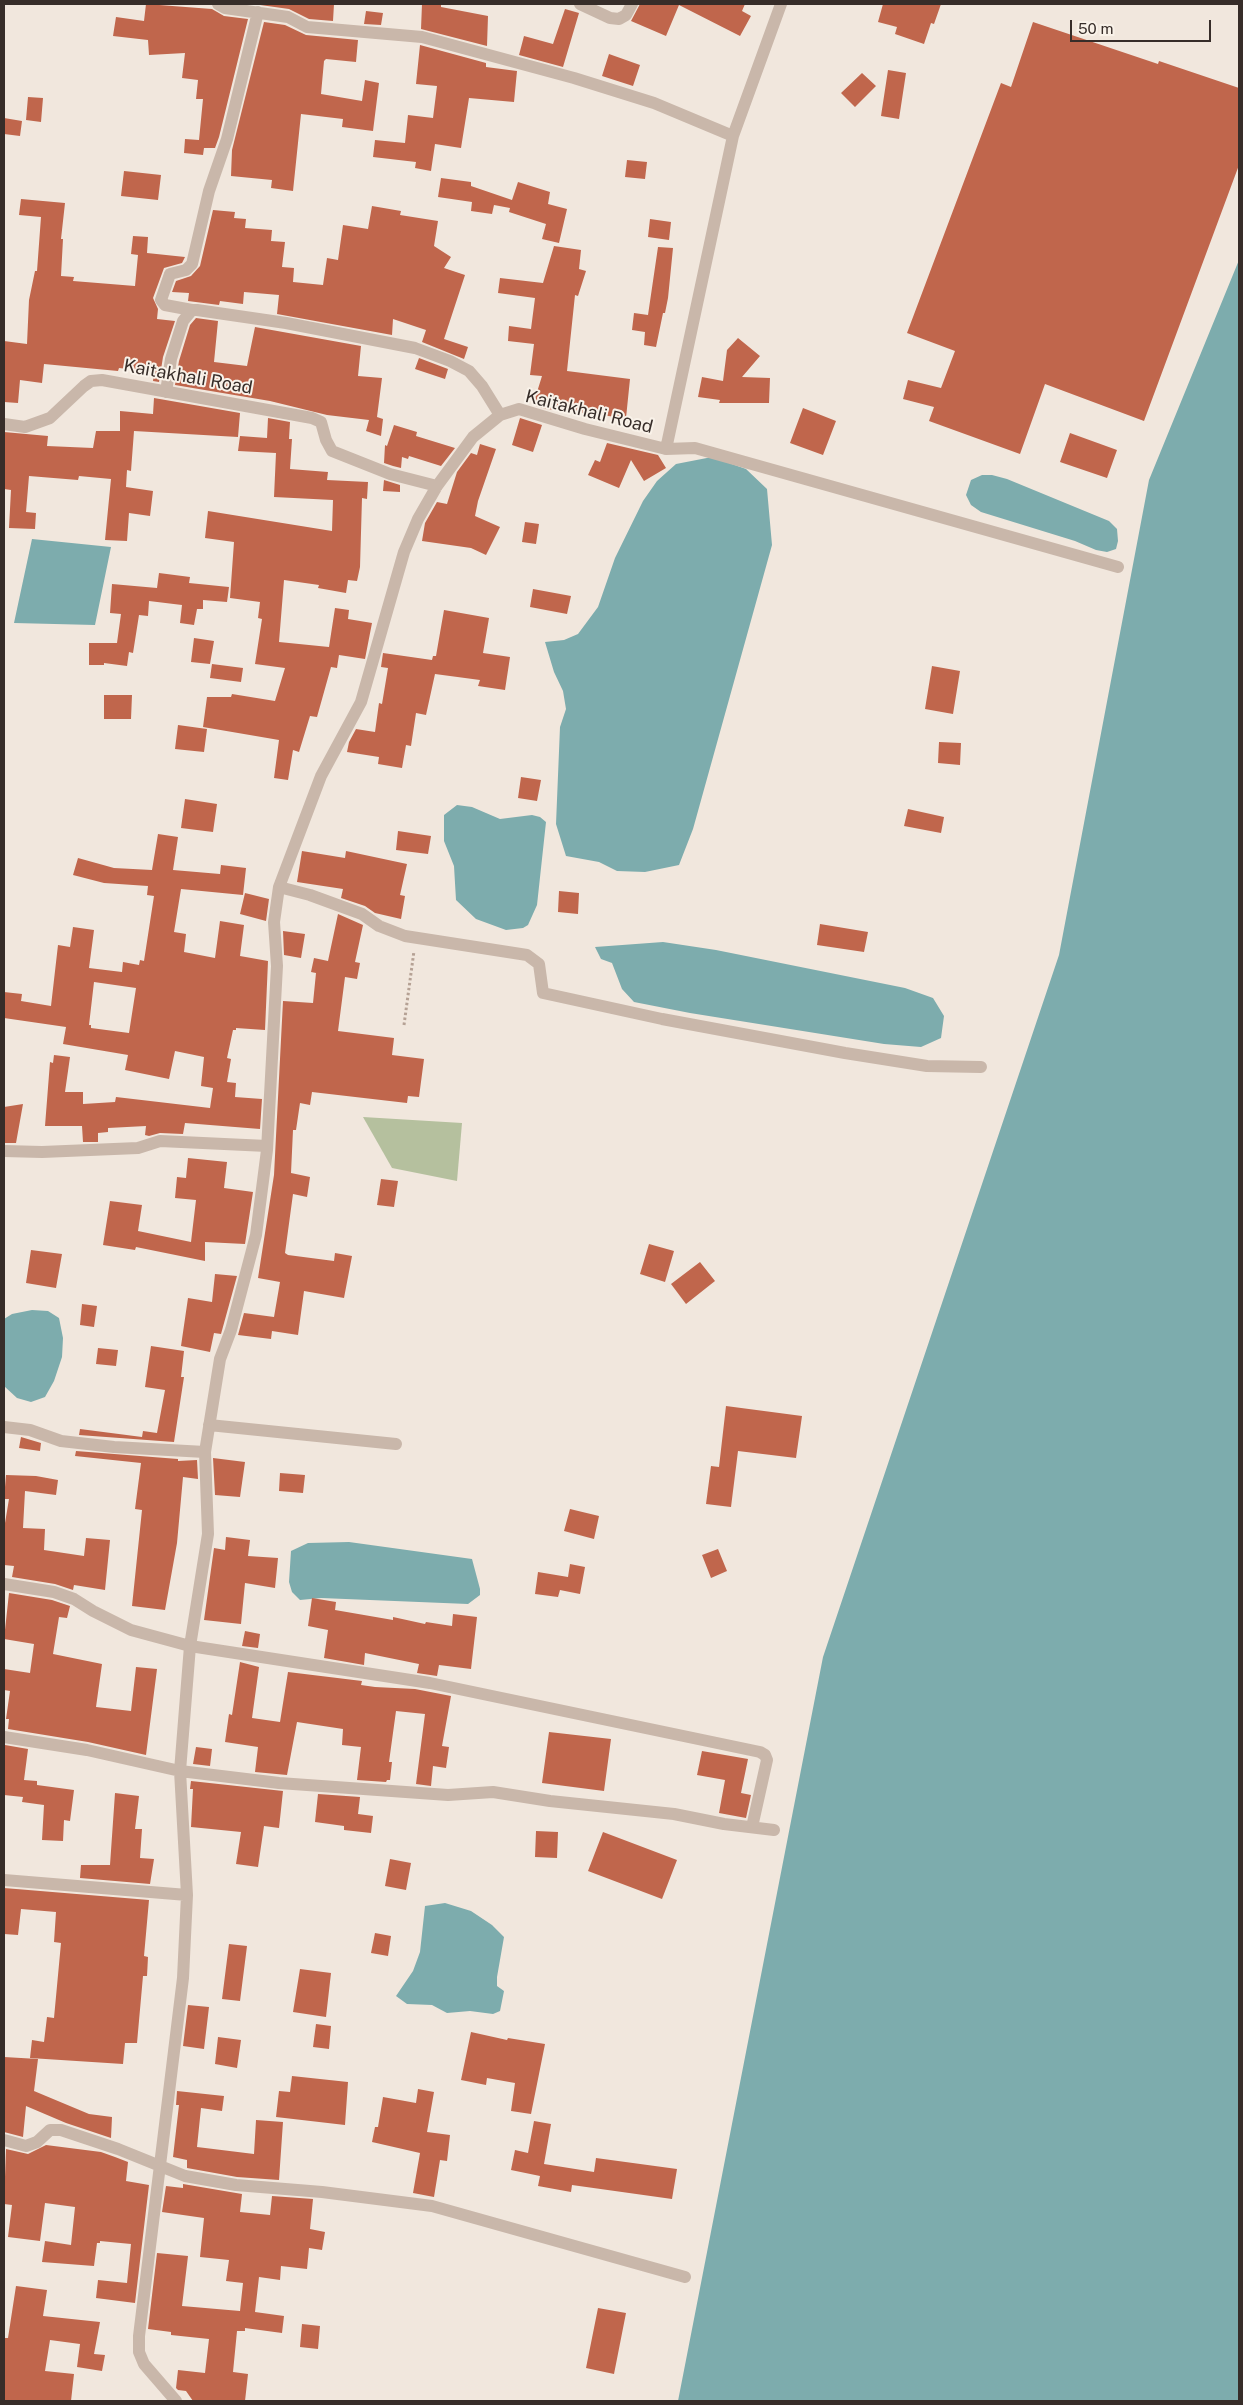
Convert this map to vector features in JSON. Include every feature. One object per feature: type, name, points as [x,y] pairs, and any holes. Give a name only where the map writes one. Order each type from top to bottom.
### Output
[{"type":"street","points":[[218,4],[225,8],[262,10],[288,17],[307,27],[422,38],[600,86],[654,103],[733,136]]},
{"type":"street","points":[[580,4],[610,18],[619,19],[626,15],[632,4]]},
{"type":"street","name":"Kaitakhali Road","points":[[4,424],[25,427],[50,418],[91,381],[102,380],[312,418],[321,422],[332,451],[390,474],[437,486],[473,437],[500,415],[519,409],[585,429],[666,448],[733,136],[781,4]]},
{"type":"street","points":[[262,10],[227,139],[209,191],[192,264],[186,270],[170,274],[161,300],[165,305],[286,323],[415,348],[450,361],[469,371],[482,386],[500,415]]},
{"type":"street","points":[[166,392],[171,360],[181,327],[192,310]]},
{"type":"street","points":[[666,448],[695,448],[1118,567]]},
{"type":"street","points":[[176,2401],[144,2364],[139,2352],[158,2165],[183,1978],[187,1895],[180,1771],[190,1646],[208,1534],[206,1452],[220,1359],[256,1236],[267,1146],[276,1001],[274,922],[280,887],[321,776],[361,702],[404,552],[418,519],[437,486]]},
{"type":"street","points":[[280,887],[310,894],[362,914],[379,926],[415,938],[528,955],[539,964],[543,993],[590,1005],[927,1066],[980,1067]]},
{"type":"street","points":[[4,1151],[42,1152],[138,1148],[160,1141],[267,1146]]},
{"type":"street","points":[[209,1425],[396,1444]]},
{"type":"street","points":[[4,1427],[30,1430],[61,1441],[106,1446],[206,1452]]},
{"type":"street","points":[[4,1584],[54,1592],[74,1599],[130,1630],[190,1646],[430,1683],[760,1752],[765,1755],[767,1760],[752,1827]]},
{"type":"street","points":[[4,1737],[87,1750],[180,1771],[279,1783],[448,1795],[494,1792],[550,1801],[674,1814],[774,1830]]},
{"type":"street","points":[[4,1880],[187,1895]]},
{"type":"street","points":[[4,2140],[26,2146],[37,2142],[50,2130],[61,2130],[186,2176],[208,2181],[432,2206],[684,2277]]},
{"type":"path","points":[[404,1025],[415,938]]},
{"type":"green space","points":[[363,1117],[462,1123],[457,1181],[392,1168]]},
{"type":"water","points":[[1239,260],[1239,2401],[678,2401],[823,1657],[1059,955],[1149,480]]},
{"type":"water","points":[[712,457],[746,469],[767,489],[772,545],[693,829],[679,865],[645,872],[617,871],[599,862],[566,856],[556,824],[560,727],[566,709],[563,691],[554,672],[545,642],[564,640],[578,634],[598,607],[615,558],[643,501],[657,481],[676,464]]},
{"type":"water","points":[[982,475],[992,475],[1007,479],[1109,521],[1117,529],[1118,541],[1116,549],[1107,552],[1096,550],[1075,541],[981,512],[971,505],[966,495],[971,480]]},
{"type":"water","points":[[32,539],[111,547],[95,625],[14,623]]},
{"type":"water","points":[[457,805],[472,807],[500,819],[532,815],[540,817],[546,822],[537,905],[528,925],[523,928],[506,930],[476,919],[456,900],[454,866],[444,841],[444,815]]},
{"type":"water","points":[[663,942],[716,950],[905,988],[933,998],[944,1016],[941,1038],[921,1047],[884,1044],[690,1013],[634,1002],[622,989],[612,963],[601,959],[595,947]]},
{"type":"water","points":[[32,1310],[48,1311],[59,1318],[63,1338],[62,1357],[54,1381],[45,1397],[31,1402],[17,1398],[4,1386],[4,1319],[12,1314]]},
{"type":"water","points":[[349,1542],[472,1559],[480,1595],[468,1604],[321,1598],[300,1600],[292,1592],[289,1582],[291,1551],[308,1543]]},
{"type":"water","points":[[445,1903],[471,1911],[492,1925],[504,1937],[497,1977],[497,1986],[504,1991],[500,2011],[493,2014],[470,2011],[447,2013],[432,2005],[407,2004],[396,1996],[413,1971],[420,1952],[425,1906]]},
{"type":"building","points":[[146,4],[212,9],[224,16],[248,19],[219,137],[215,148],[204,148],[203,155],[184,153],[185,139],[199,140],[203,99],[196,99],[198,80],[182,78],[185,53],[149,55],[148,40],[113,36],[116,17],[144,21]]},
{"type":"building","points":[[253,4],[334,4],[333,21],[309,19],[289,9]]},
{"type":"building","points":[[422,4],[441,4],[441,7],[488,16],[487,46],[421,29]]},
{"type":"building","points":[[640,4],[745,4],[742,11],[751,16],[740,36],[679,5],[666,36],[631,21]]},
{"type":"building","points":[[883,4],[941,4],[934,24],[931,23],[924,44],[895,34],[897,27],[878,22]]},
{"type":"building","points":[[565,9],[579,13],[563,67],[519,55],[524,36],[553,44]]},
{"type":"building","points":[[366,11],[383,13],[381,25],[364,24]]},
{"type":"building","points":[[264,22],[285,25],[306,35],[358,40],[356,62],[326,59],[324,61],[321,94],[362,101],[365,80],[379,83],[373,131],[342,127],[343,119],[301,114],[293,191],[271,188],[272,180],[231,176],[232,150]]},
{"type":"building","points":[[1033,22],[1158,64],[1159,61],[1239,88],[1239,165],[1144,421],[1045,384],[1020,454],[929,421],[934,407],[903,399],[908,380],[941,388],[955,351],[907,333],[1001,83],[1011,87]]},
{"type":"building","points":[[420,45],[486,63],[486,67],[517,71],[514,102],[469,98],[461,148],[435,144],[431,171],[415,168],[416,162],[373,157],[375,140],[405,143],[408,115],[433,118],[437,86],[416,84]]},
{"type":"building","points":[[609,54],[640,65],[633,86],[602,76]]},
{"type":"building","points":[[888,70],[906,73],[899,119],[881,116]]},
{"type":"building","points":[[862,73],[876,86],[855,107],[841,93]]},
{"type":"building","points":[[28,97],[43,98],[41,122],[26,120]]},
{"type":"building","points":[[4,118],[22,121],[20,136],[4,134]]},
{"type":"building","points":[[627,160],[647,162],[645,179],[625,177]]},
{"type":"building","points":[[124,171],[161,175],[158,200],[121,196]]},
{"type":"building","points":[[441,178],[471,182],[471,186],[512,200],[518,182],[550,192],[548,204],[567,209],[559,243],[542,239],[546,224],[509,212],[510,208],[494,205],[492,214],[471,211],[472,202],[438,197]]},
{"type":"building","points":[[21,199],[65,203],[61,239],[63,239],[61,276],[74,277],[73,281],[135,286],[138,255],[131,254],[133,236],[148,237],[147,253],[185,257],[182,263],[164,268],[153,298],[158,309],[157,319],[175,321],[163,357],[159,382],[153,381],[154,372],[119,368],[118,371],[44,364],[42,383],[20,380],[18,403],[4,402],[4,341],[27,344],[29,300],[35,271],[37,271],[41,217],[19,215]]},
{"type":"building","points":[[372,206],[401,211],[400,215],[438,221],[434,246],[451,257],[444,268],[465,275],[444,339],[468,347],[464,359],[422,342],[426,330],[393,319],[392,335],[277,314],[279,295],[244,292],[243,304],[220,301],[219,305],[188,301],[189,293],[172,292],[176,281],[191,276],[200,266],[213,210],[235,212],[234,218],[246,219],[245,228],[272,230],[271,241],[285,242],[282,267],[294,268],[293,282],[323,285],[327,258],[338,260],[343,225],[368,229]]},
{"type":"building","points":[[650,219],[671,222],[669,240],[648,237]]},
{"type":"building","points":[[554,246],[581,250],[579,269],[586,271],[578,296],[575,295],[567,371],[630,379],[626,418],[546,409],[533,405],[542,376],[530,375],[534,344],[508,341],[509,326],[531,329],[535,298],[498,293],[500,278],[543,283]]},
{"type":"building","points":[[658,247],[673,248],[668,298],[656,347],[644,345],[645,332],[632,330],[634,313],[648,315]]},
{"type":"building","points":[[196,318],[218,321],[214,362],[247,366],[255,327],[361,346],[358,376],[382,378],[377,417],[383,419],[381,436],[366,431],[369,420],[327,415],[270,401],[175,385],[179,361],[190,325]]},
{"type":"building","points":[[738,338],[760,356],[742,377],[770,378],[769,403],[719,403],[720,400],[698,397],[702,377],[723,381],[727,350]]},
{"type":"building","points":[[419,358],[448,369],[445,379],[415,369]]},
{"type":"building","points":[[154,398],[240,413],[238,437],[134,431],[131,471],[127,470],[126,487],[153,491],[150,516],[129,513],[127,541],[105,540],[111,479],[79,476],[78,480],[29,476],[26,512],[36,513],[35,529],[9,528],[11,490],[4,489],[4,432],[48,436],[47,446],[93,448],[96,431],[120,431],[120,411],[153,414]]},
{"type":"building","points":[[803,408],[836,421],[823,455],[790,443]]},
{"type":"building","points":[[268,418],[290,422],[289,439],[292,439],[290,469],[328,472],[327,480],[368,482],[367,499],[362,498],[360,567],[357,581],[348,580],[346,593],[318,588],[319,585],[284,580],[279,642],[329,647],[335,608],[349,610],[348,619],[372,623],[365,659],[339,655],[337,668],[331,667],[317,717],[310,716],[299,752],[293,750],[288,780],[274,778],[279,740],[203,727],[207,697],[231,697],[232,694],[275,701],[285,668],[255,664],[262,619],[258,618],[260,602],[230,598],[234,542],[205,538],[208,511],[332,531],[333,500],[274,497],[276,453],[238,451],[240,436],[267,438]]},
{"type":"building","points":[[520,418],[542,425],[533,452],[512,445]]},
{"type":"building","points":[[394,425],[417,432],[416,436],[455,448],[441,466],[409,456],[408,459],[402,457],[401,468],[384,463],[385,445],[387,446]]},
{"type":"building","points":[[1070,433],[1117,450],[1107,478],[1060,462]]},
{"type":"building","points":[[607,443],[658,455],[666,468],[644,481],[631,460],[619,488],[588,475],[595,460],[600,462]]},
{"type":"building","points":[[480,444],[496,449],[478,501],[475,516],[500,527],[486,555],[471,548],[422,541],[425,523],[437,502],[447,504],[457,472],[471,453],[477,455]]},
{"type":"building","points":[[384,480],[400,485],[400,492],[383,491]]},
{"type":"building","points":[[525,522],[539,524],[536,544],[522,542]]},
{"type":"building","points":[[159,573],[190,577],[189,583],[229,587],[227,602],[203,600],[203,609],[197,609],[194,625],[180,623],[182,605],[149,601],[148,616],[139,615],[133,653],[129,652],[127,666],[104,663],[104,665],[89,665],[89,643],[117,643],[121,614],[110,613],[112,584],[157,588]]},
{"type":"building","points":[[533,589],[571,596],[567,614],[530,607]]},
{"type":"building","points":[[444,610],[489,618],[483,653],[510,657],[505,690],[478,686],[480,680],[435,674],[426,715],[416,713],[411,746],[406,745],[402,768],[378,764],[379,757],[347,752],[349,742],[356,729],[375,732],[379,703],[382,704],[388,668],[381,667],[383,653],[432,660],[433,656],[436,656]]},
{"type":"building","points":[[194,638],[214,641],[210,664],[191,662]]},
{"type":"building","points":[[212,664],[243,668],[241,682],[210,678]]},
{"type":"building","points":[[932,666],[960,671],[953,714],[925,709]]},
{"type":"building","points":[[104,695],[132,695],[131,719],[104,719]]},
{"type":"building","points":[[178,725],[207,729],[204,752],[175,749]]},
{"type":"building","points":[[939,742],[961,743],[960,765],[938,763]]},
{"type":"building","points":[[521,777],[541,780],[537,801],[518,798]]},
{"type":"building","points":[[185,799],[217,804],[213,832],[181,828]]},
{"type":"building","points":[[908,809],[944,817],[941,833],[904,826]]},
{"type":"building","points":[[398,831],[431,836],[428,854],[396,850]]},
{"type":"building","points":[[158,834],[178,837],[173,870],[220,874],[221,865],[246,868],[243,895],[181,889],[174,932],[186,934],[184,952],[215,958],[220,921],[244,925],[240,956],[268,961],[265,1030],[236,1028],[236,1030],[233,1030],[227,1058],[231,1059],[227,1082],[236,1083],[235,1097],[262,1099],[260,1129],[185,1123],[183,1134],[160,1133],[149,1136],[145,1135],[146,1126],[108,1128],[108,1132],[98,1133],[98,1142],[83,1142],[82,1126],[45,1126],[50,1062],[53,1063],[54,1055],[70,1057],[65,1092],[83,1092],[83,1104],[115,1102],[116,1097],[210,1108],[213,1088],[201,1086],[204,1057],[175,1051],[169,1079],[125,1070],[128,1055],[63,1044],[66,1027],[4,1018],[4,992],[22,994],[21,1001],[51,1006],[58,945],[70,947],[73,927],[94,930],[89,968],[122,972],[123,962],[139,965],[140,960],[144,961],[154,896],[147,895],[148,886],[104,883],[73,875],[78,858],[114,868],[152,870]],"holes":[[[94,982],[136,988],[129,1033],[91,1028],[91,1025],[89,1025]]]},
{"type":"building","points":[[302,851],[345,858],[346,851],[407,864],[400,895],[405,896],[401,919],[375,913],[365,906],[341,898],[343,889],[297,882]]},
{"type":"building","points":[[559,891],[579,893],[578,914],[558,912]]},
{"type":"building","points":[[245,893],[269,899],[266,921],[240,914]]},
{"type":"building","points":[[338,914],[363,925],[355,962],[360,963],[357,979],[345,977],[338,1031],[394,1038],[392,1055],[424,1059],[419,1097],[408,1096],[407,1103],[312,1092],[310,1105],[300,1103],[296,1130],[293,1130],[291,1173],[310,1177],[307,1197],[293,1194],[285,1253],[334,1261],[335,1253],[352,1256],[344,1298],[304,1291],[298,1335],[272,1331],[271,1339],[238,1335],[244,1313],[274,1317],[280,1282],[258,1278],[274,1175],[283,1001],[313,1003],[316,973],[311,972],[314,958],[328,961]]},
{"type":"building","points":[[820,924],[868,932],[864,952],[817,945]]},
{"type":"building","points":[[283,931],[305,934],[301,958],[284,955]]},
{"type":"building","points":[[23,1104],[16,1143],[4,1143],[4,1107]]},
{"type":"building","points":[[188,1158],[227,1162],[224,1188],[253,1192],[245,1244],[205,1242],[205,1261],[136,1247],[135,1250],[103,1245],[110,1201],[142,1205],[138,1231],[191,1242],[196,1200],[175,1198],[177,1177],[186,1178]]},
{"type":"building","points":[[381,1179],[398,1181],[394,1207],[377,1205]]},
{"type":"building","points":[[649,1244],[674,1251],[665,1282],[640,1274]]},
{"type":"building","points":[[31,1250],[62,1254],[56,1288],[26,1283]]},
{"type":"building","points":[[700,1262],[715,1281],[686,1304],[671,1284]]},
{"type":"building","points":[[215,1274],[237,1276],[221,1334],[214,1333],[210,1352],[181,1346],[188,1298],[212,1302]]},
{"type":"building","points":[[82,1304],[97,1306],[94,1327],[80,1325]]},
{"type":"building","points":[[151,1346],[184,1351],[181,1377],[184,1377],[174,1442],[79,1435],[80,1429],[142,1437],[143,1431],[157,1433],[165,1390],[145,1387]]},
{"type":"building","points":[[98,1348],[118,1350],[116,1366],[96,1364]]},
{"type":"building","points":[[726,1406],[802,1416],[796,1458],[738,1451],[731,1507],[706,1504],[711,1466],[719,1467]]},
{"type":"building","points":[[21,1437],[41,1443],[40,1451],[19,1448]]},
{"type":"building","points":[[76,1451],[178,1459],[178,1461],[197,1460],[198,1479],[183,1477],[177,1543],[165,1610],[132,1606],[142,1510],[135,1509],[141,1463],[75,1456]]},
{"type":"building","points":[[213,1458],[245,1462],[240,1497],[215,1495]]},
{"type":"building","points":[[280,1473],[305,1475],[303,1493],[279,1491]]},
{"type":"building","points":[[6,1475],[36,1476],[58,1480],[56,1495],[25,1491],[23,1528],[45,1529],[44,1550],[84,1556],[86,1538],[110,1540],[105,1590],[74,1585],[73,1590],[55,1584],[12,1577],[14,1566],[4,1565],[4,1529],[9,1499],[4,1499]]},
{"type":"building","points":[[570,1509],[599,1516],[594,1539],[564,1531]]},
{"type":"building","points":[[226,1537],[250,1540],[248,1556],[278,1558],[275,1588],[245,1583],[241,1624],[204,1620],[214,1548],[225,1550]]},
{"type":"building","points":[[718,1549],[727,1571],[711,1578],[702,1555]]},
{"type":"building","points":[[570,1564],[585,1567],[580,1594],[560,1590],[558,1597],[535,1594],[538,1572],[568,1577]]},
{"type":"building","points":[[9,1593],[52,1600],[70,1606],[67,1618],[59,1617],[53,1654],[102,1664],[96,1707],[131,1711],[136,1667],[157,1669],[146,1755],[88,1742],[8,1729],[9,1719],[6,1719],[10,1691],[4,1690],[4,1669],[30,1673],[34,1644],[4,1639]]},
{"type":"building","points":[[312,1598],[336,1602],[335,1610],[393,1620],[393,1617],[425,1624],[426,1622],[452,1626],[453,1614],[477,1617],[471,1669],[439,1665],[437,1676],[417,1673],[419,1664],[365,1653],[364,1665],[324,1658],[328,1630],[308,1626]]},
{"type":"building","points":[[245,1631],[260,1634],[258,1648],[242,1646]]},
{"type":"building","points":[[240,1662],[259,1667],[252,1718],[280,1722],[288,1672],[362,1681],[361,1685],[415,1689],[451,1696],[442,1746],[449,1747],[446,1768],[433,1766],[431,1786],[416,1784],[425,1714],[396,1711],[389,1762],[392,1762],[390,1780],[386,1782],[357,1780],[361,1747],[342,1745],[343,1729],[297,1722],[287,1775],[255,1772],[258,1747],[225,1742],[229,1714],[232,1715]]},
{"type":"building","points":[[549,1732],[611,1739],[604,1791],[542,1783]]},
{"type":"building","points":[[5,1745],[28,1749],[24,1780],[37,1781],[37,1785],[74,1790],[70,1821],[64,1820],[63,1841],[42,1840],[44,1805],[22,1802],[23,1797],[4,1795]]},
{"type":"building","points":[[196,1747],[212,1749],[210,1766],[193,1764]]},
{"type":"building","points":[[702,1751],[748,1759],[741,1793],[751,1795],[746,1818],[719,1813],[725,1780],[697,1775]]},
{"type":"building","points":[[191,1781],[283,1791],[279,1828],[264,1826],[258,1867],[236,1864],[241,1832],[191,1827],[193,1789],[190,1789]]},
{"type":"building","points":[[115,1793],[139,1796],[135,1829],[142,1829],[140,1858],[154,1859],[150,1884],[80,1878],[81,1865],[110,1865]]},
{"type":"building","points":[[318,1794],[360,1797],[358,1814],[373,1816],[371,1833],[344,1830],[344,1826],[315,1822]]},
{"type":"building","points":[[536,1831],[558,1832],[557,1858],[535,1857]]},
{"type":"building","points":[[603,1832],[677,1860],[662,1899],[588,1871]]},
{"type":"building","points":[[390,1859],[411,1863],[406,1890],[385,1886]]},
{"type":"building","points":[[4,1888],[149,1900],[144,1956],[148,1957],[147,1976],[143,1976],[137,2043],[125,2043],[123,2064],[30,2058],[32,2040],[44,2042],[47,2017],[54,2018],[61,1943],[54,1942],[56,1912],[21,1909],[18,1935],[4,1934]]},
{"type":"building","points":[[375,1933],[391,1936],[388,1956],[371,1953]]},
{"type":"building","points":[[229,1944],[247,1946],[240,2001],[222,1999]]},
{"type":"building","points":[[300,1969],[331,1973],[326,2017],[293,2012]]},
{"type":"building","points":[[188,2005],[209,2007],[204,2049],[183,2046]]},
{"type":"building","points":[[316,2024],[331,2026],[329,2049],[313,2047]]},
{"type":"building","points":[[471,2032],[507,2040],[508,2038],[545,2044],[531,2114],[511,2111],[515,2083],[487,2078],[486,2085],[461,2080]]},
{"type":"building","points":[[218,2037],[241,2040],[237,2068],[215,2064]]},
{"type":"building","points":[[4,2057],[38,2059],[34,2091],[89,2114],[112,2117],[111,2138],[66,2123],[26,2106],[23,2137],[4,2132]]},
{"type":"building","points":[[292,2076],[348,2082],[345,2125],[276,2117],[279,2091],[290,2092]]},
{"type":"building","points":[[418,2089],[434,2092],[427,2132],[450,2135],[447,2161],[440,2160],[434,2197],[413,2193],[420,2153],[372,2142],[375,2127],[378,2127],[383,2097],[416,2103]]},
{"type":"building","points":[[177,2091],[224,2096],[222,2111],[201,2108],[197,2147],[254,2154],[256,2120],[283,2122],[279,2180],[237,2177],[187,2168],[187,2160],[173,2157],[179,2105],[176,2105]]},
{"type":"building","points":[[534,2121],[551,2124],[544,2164],[594,2172],[596,2158],[677,2169],[672,2199],[572,2185],[571,2192],[538,2186],[540,2176],[511,2170],[515,2150],[528,2153]]},
{"type":"building","points":[[46,2145],[101,2152],[128,2162],[126,2181],[149,2185],[135,2303],[96,2298],[98,2280],[127,2283],[131,2244],[100,2241],[100,2243],[97,2243],[94,2266],[42,2262],[45,2241],[71,2245],[75,2207],[45,2203],[40,2241],[8,2237],[12,2205],[4,2204],[6,2149],[28,2154]]},
{"type":"building","points":[[183,2184],[242,2194],[240,2212],[270,2215],[272,2196],[313,2199],[310,2229],[325,2232],[322,2250],[309,2248],[307,2269],[281,2266],[280,2280],[259,2277],[255,2312],[284,2316],[282,2333],[245,2328],[245,2331],[237,2331],[233,2372],[248,2374],[245,2401],[193,2401],[186,2391],[178,2390],[176,2388],[178,2370],[205,2373],[209,2339],[171,2335],[171,2332],[148,2329],[157,2253],[188,2256],[182,2306],[240,2311],[243,2283],[226,2281],[229,2260],[200,2257],[204,2218],[162,2212],[166,2186],[183,2188]]},
{"type":"building","points":[[16,2286],[47,2290],[43,2316],[100,2322],[94,2354],[105,2355],[102,2371],[77,2367],[80,2344],[50,2340],[45,2371],[74,2374],[71,2401],[4,2401],[4,2338],[8,2338]]},
{"type":"building","points":[[598,2308],[626,2313],[614,2374],[586,2368]]},
{"type":"building","points":[[302,2324],[320,2326],[318,2349],[300,2347]]}]
